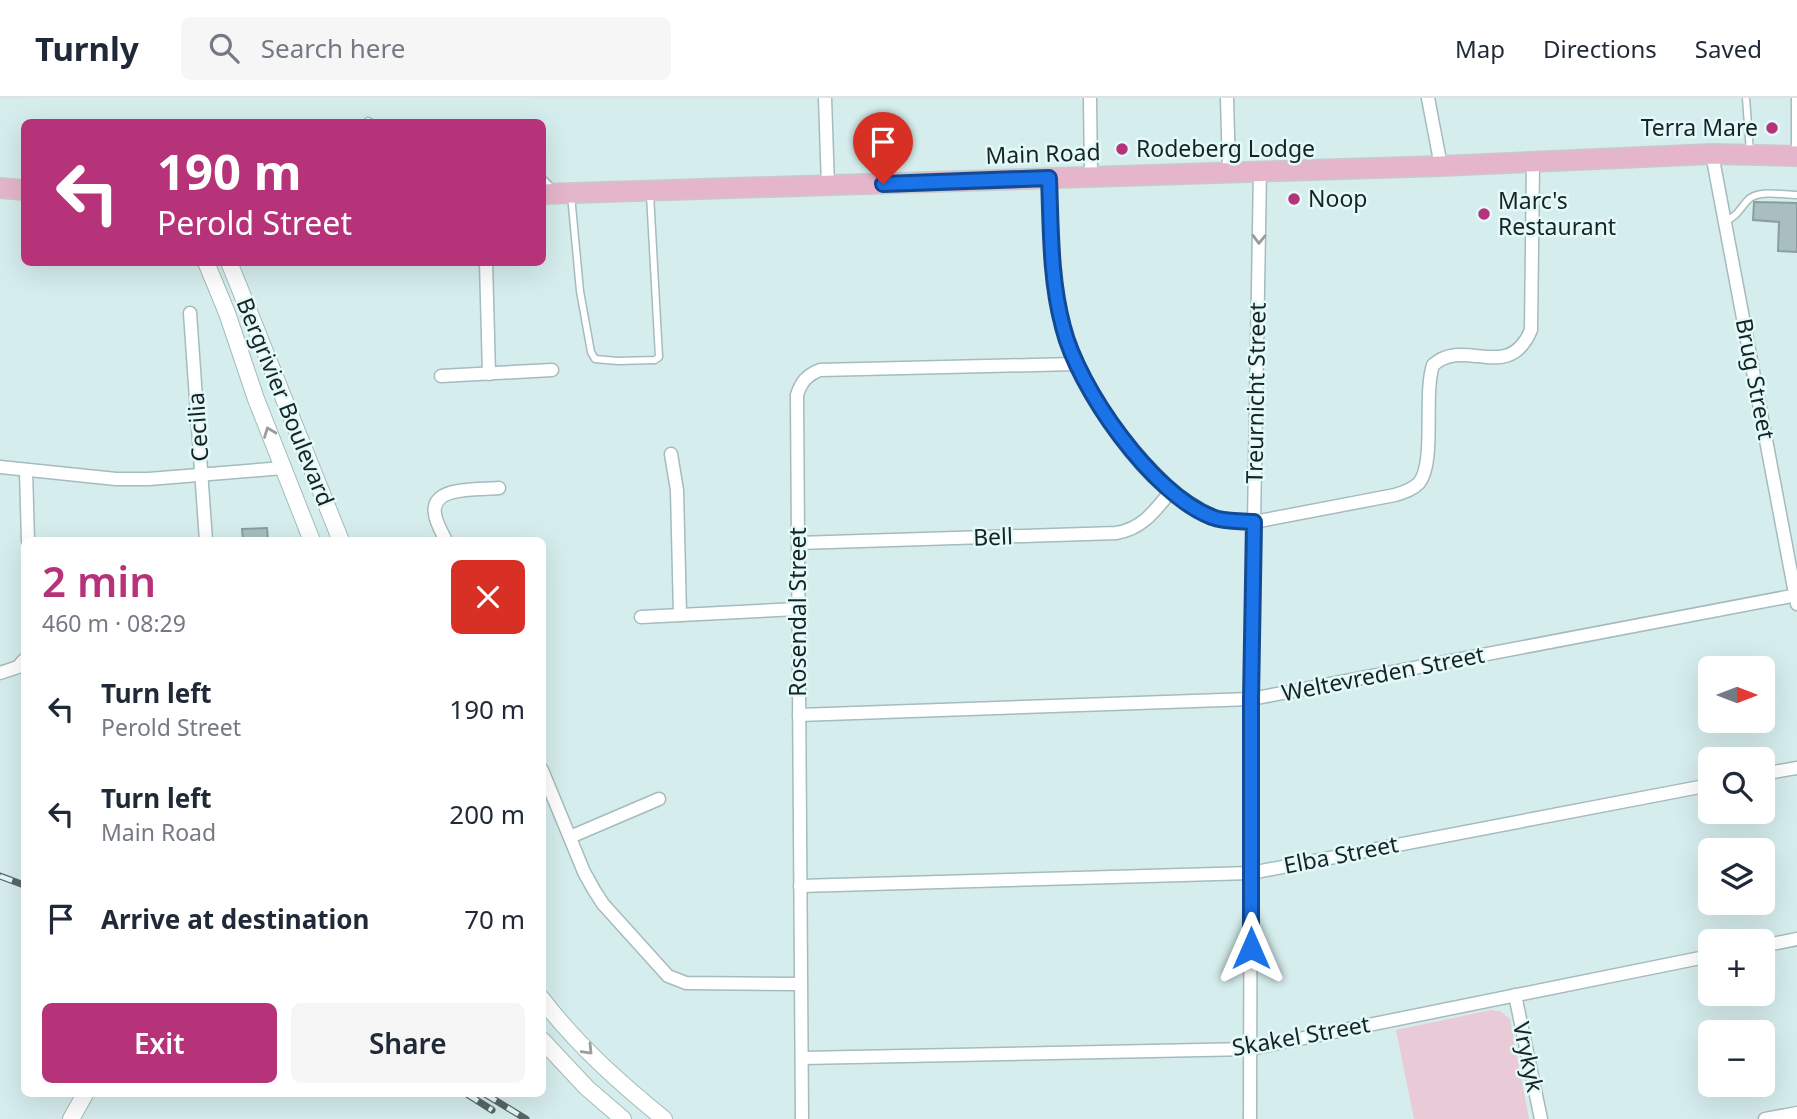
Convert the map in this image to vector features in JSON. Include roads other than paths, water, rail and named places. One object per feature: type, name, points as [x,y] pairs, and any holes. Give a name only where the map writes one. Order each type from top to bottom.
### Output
[{"type":"main road","name":"Main Road","points":[[557,193],[1441,166],[1713,154],[1796,155]]},
{"type":"main road","points":[[0,188],[21,190]]},
{"type":"street","points":[[825,98],[828,186]]},
{"type":"street","points":[[1090,98],[1091,177]]},
{"type":"street","points":[[1227,98],[1230,172]]},
{"type":"street","points":[[1428,98],[1441,166]]},
{"type":"street","name":"Brug Street","points":[[1713,154],[1796,598]]},
{"type":"street","points":[[1049,178],[1055,290],[1074,364],[1117,433],[1171,491],[1214,518],[1254,522],[1395,495],[1413,488],[1420,481],[1427,462],[1428,387],[1433,365],[1448,356],[1506,357],[1525,343],[1531,330],[1533,162]]},
{"type":"street","name":"Treurnicht Street","points":[[1250,1119],[1251,699],[1260,171]]},
{"type":"street","name":"Bergrivier Boulevard","points":[[207,266],[310,537]]},
{"type":"street","name":"Bergrivier Boulevard","points":[[231,266],[339,537]]},
{"type":"street","points":[[486,266],[489,374]]},
{"type":"street","name":"Cecilia","points":[[190,313],[206,537]]},
{"type":"street","name":"Rosendal Street","points":[[802,1119],[797,609],[797,395],[800,385],[812,373],[820,370],[1074,364]]},
{"type":"street","points":[[441,376],[552,370]]},
{"type":"street","points":[[671,454],[677,489],[680,615]]},
{"type":"street","points":[[0,467],[116,479],[201,476],[283,468]]},
{"type":"street","points":[[26,470],[28,537]]},
{"type":"street","points":[[444,537],[434,507],[440,497],[452,492],[499,488]]},
{"type":"street","name":"Bell","points":[[798,543],[1116,533],[1137,527],[1153,514],[1171,491]]},
{"type":"street","name":"Weltevreden Street","points":[[799,715],[1251,699],[1796,598]]},
{"type":"street","points":[[641,617],[797,609]]},
{"type":"street","points":[[0,673],[21,664]]},
{"type":"street","points":[[1775,772],[1797,768]]},
{"type":"street","points":[[546,780],[584,872],[603,904],[668,976],[680,982],[694,983],[801,984]]},
{"type":"street","name":"Elba Street","points":[[800,886],[1251,873],[1698,787]]},
{"type":"street","points":[[570,837],[659,799]]},
{"type":"street","points":[[1775,943],[1797,939]]},
{"type":"street","name":"Skakel Street","points":[[802,1058],[1250,1049],[1698,958]]},
{"type":"street","name":"Vrykyk","points":[[1515,995],[1541,1119]]},
{"type":"street","points":[[546,1004],[603,1067],[664,1119]]},
{"type":"street","points":[[546,1044],[587,1088],[623,1119]]},
{"type":"street","points":[[71,1119],[83,1097]]},
{"type":"street","points":[[1765,1119],[1797,1112]]},
{"type":"lane","points":[[1746,98],[1750,154]]},
{"type":"lane","points":[[1795,98],[1796,155]]},
{"type":"lane","points":[[557,193],[591,352],[595,359],[618,361],[655,360],[659,357],[650,192]]},
{"type":"lane","points":[[1725,222],[1738,214],[1745,203],[1755,195],[1797,195]]},
{"type":"railway","points":[[0,876],[21,884]]},
{"type":"railway","points":[[472,1097],[492,1110]]},
{"type":"railway","points":[[490,1097],[526,1119]]},
{"type":"place","name":"Terra Mare","points":[[1772,128]]},
{"type":"place","name":"Rodeberg Lodge","points":[[1122,149]]},
{"type":"place","name":"Noop","points":[[1294,199]]},
{"type":"place","name":"Marc's Restaurant","points":[[1484,214]]}]
